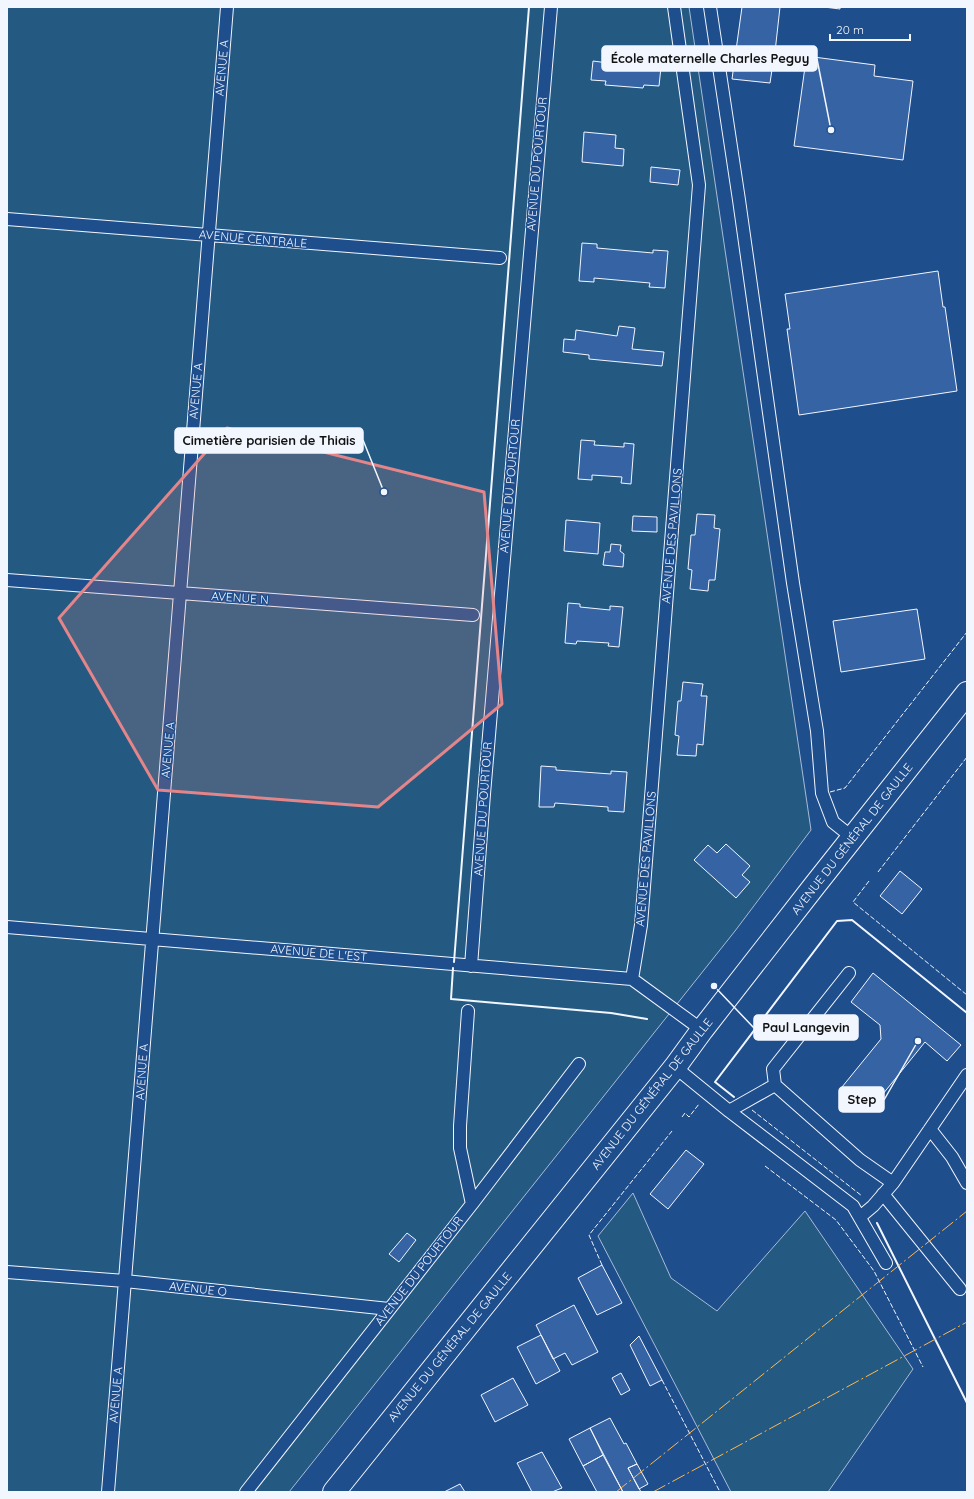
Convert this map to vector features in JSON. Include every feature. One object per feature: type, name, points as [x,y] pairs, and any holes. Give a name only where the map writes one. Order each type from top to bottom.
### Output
[{"type":"main road","name":"AVENUE DU GÉNÉRAL DE GAULLE","points":[[334,1492],[674,1067],[815,885],[854,838],[875,809],[967,694]]},
{"type":"lane","name":"AVENUE A","points":[[108,1492],[227,7]]},
{"type":"lane","name":"AVENUE DU POURTOUR","points":[[471,966],[550,7]]},
{"type":"lane","name":"AVENUE DES PAVILLONS","points":[[632,979],[641,917],[699,185],[674,7]]},
{"type":"lane","points":[[710,7],[793,583],[817,731],[822,793],[833,822],[854,838]]},
{"type":"lane","name":"AVENUE CENTRALE","points":[[7,219],[500,258]]},
{"type":"lane","name":"AVENUE N","points":[[7,580],[473,615]]},
{"type":"lane","name":"AVENUE DE L'EST","points":[[7,927],[632,979]]},
{"type":"lane","points":[[849,973],[773,1069],[775,1085],[860,1160],[893,1183]]},
{"type":"lane","points":[[632,979],[702,1030]]},
{"type":"lane","name":"AVENUE DU POURTOUR","points":[[246,1492],[472,1204],[460,1148],[460,1126],[468,1011]]},
{"type":"lane","points":[[472,1204],[579,1064]]},
{"type":"lane","points":[[674,1067],[853,1206],[886,1263]]},
{"type":"lane","points":[[860,1216],[873,1206],[893,1183],[967,1075]]},
{"type":"lane","points":[[729,1111],[775,1085]]},
{"type":"lane","points":[[930,1129],[952,1158],[967,1183]]},
{"type":"lane","points":[[883,1194],[960,1289]]},
{"type":"lane","name":"AVENUE O","points":[[7,1272],[125,1281],[389,1309]]},
{"type":"highlighted area","points":[[227,428],[484,492],[502,704],[378,807],[158,790],[59,618]]},
{"type":"shaded area","points":[[7,7],[689,7],[811,830],[735,931],[289,1492],[7,1492]]},
{"type":"shaded area","points":[[633,1193],[671,1278],[717,1311],[805,1211],[913,1369],[828,1492],[731,1492],[598,1236]]},
{"type":"building","points":[[742,7],[780,7],[775,52],[875,65],[874,76],[913,81],[903,160],[794,146],[805,67],[773,63],[770,83],[732,79]]},
{"type":"building","points":[[824,7],[840,7],[840,9]]},
{"type":"building","points":[[608,57],[645,60],[645,66],[661,67],[659,86],[644,85],[643,88],[605,85],[606,81],[591,80],[593,61],[608,63]]},
{"type":"building","points":[[584,132],[616,135],[615,148],[624,149],[623,166],[582,162]]},
{"type":"building","points":[[651,167],[680,170],[678,185],[650,182]]},
{"type":"building","points":[[582,243],[597,244],[597,248],[653,253],[653,250],[668,251],[665,288],[649,287],[650,283],[594,278],[594,282],[579,281]]},
{"type":"building","points":[[938,271],[943,307],[945,307],[957,391],[799,415],[787,329],[790,329],[785,294]]},
{"type":"building","points":[[619,326],[635,328],[632,349],[664,352],[662,366],[589,359],[589,355],[563,352],[564,339],[575,340],[576,330],[617,336]]},
{"type":"building","points":[[581,440],[595,441],[594,445],[624,447],[624,443],[634,444],[631,484],[621,483],[622,477],[592,475],[592,480],[578,479]]},
{"type":"building","points":[[697,514],[715,515],[714,528],[720,529],[715,580],[709,580],[708,591],[690,589],[692,570],[688,569],[691,535],[695,535]]},
{"type":"building","points":[[633,516],[657,517],[657,532],[632,531]]},
{"type":"building","points":[[566,520],[600,523],[598,554],[564,551]]},
{"type":"building","points":[[611,544],[621,545],[620,551],[624,554],[623,567],[603,565],[605,552],[610,552]]},
{"type":"building","points":[[568,603],[580,604],[580,607],[610,610],[610,606],[623,607],[619,647],[608,646],[609,643],[577,641],[576,644],[565,643]]},
{"type":"building","points":[[917,609],[925,659],[841,672],[833,621]]},
{"type":"building","points":[[683,682],[703,684],[701,696],[707,696],[703,745],[697,744],[696,756],[677,755],[679,736],[675,735],[678,701],[681,701]]},
{"type":"building","points":[[541,766],[556,767],[556,770],[611,774],[611,771],[627,772],[624,812],[608,811],[608,807],[555,803],[554,807],[539,807]]},
{"type":"building","points":[[726,844],[750,866],[742,875],[750,882],[736,898],[694,860],[708,845],[717,853]]},
{"type":"building","points":[[900,871],[922,889],[902,914],[880,896]]},
{"type":"building","points":[[873,973],[961,1045],[947,1061],[925,1042],[870,1110],[842,1087],[881,1039],[880,1025],[851,1002]]},
{"type":"building","points":[[686,1150],[704,1164],[668,1209],[650,1194]]},
{"type":"building","points":[[407,1233],[416,1240],[399,1262],[389,1254]]},
{"type":"building","points":[[602,1265],[622,1303],[597,1315],[578,1278]]},
{"type":"building","points":[[574,1305],[598,1352],[572,1365],[565,1353],[553,1359],[536,1325]]},
{"type":"building","points":[[541,1335],[560,1371],[536,1384],[517,1347]]},
{"type":"building","points":[[639,1336],[662,1380],[650,1386],[630,1345]]},
{"type":"building","points":[[621,1373],[630,1390],[621,1395],[612,1378]]},
{"type":"building","points":[[513,1378],[528,1405],[495,1422],[481,1395]]},
{"type":"building","points":[[610,1418],[637,1464],[628,1468],[641,1492],[623,1492],[590,1428]]},
{"type":"building","points":[[590,1428],[603,1455],[583,1466],[569,1439]]},
{"type":"building","points":[[542,1452],[562,1488],[552,1492],[532,1492],[517,1463]]},
{"type":"building","points":[[603,1455],[623,1492],[597,1492],[583,1466]]},
{"type":"building","points":[[637,1464],[648,1484],[639,1489],[628,1468]]},
{"type":"building","points":[[460,1484],[465,1492],[444,1492]]},
{"type":"fence","points":[[830,792],[845,788],[967,632]]},
{"type":"fence","points":[[878,872],[967,757]]},
{"type":"fence","points":[[869,881],[853,902],[967,995]]},
{"type":"fence","points":[[682,1117],[685,1113],[689,1117],[699,1104]]},
{"type":"fence","points":[[752,1110],[862,1196]]},
{"type":"fence","points":[[602,1265],[589,1235],[672,1131]]},
{"type":"fence","points":[[765,1166],[836,1220],[874,1271],[923,1367]]},
{"type":"fence","points":[[662,1380],[720,1492]]},
{"type":"wall","points":[[454,962],[529,7]]},
{"type":"wall","points":[[734,1097],[715,1082],[837,921],[852,920],[967,1013]]},
{"type":"wall","points":[[453,968],[451,999],[611,1013],[647,1019]]},
{"type":"wall","points":[[877,1223],[967,1403]]},
{"type":"power","points":[[616,1492],[967,1211]]},
{"type":"power","points":[[653,1492],[967,1322]]},
{"type":"place","name":"École maternelle Charles Peguy","points":[[831,130]]},
{"type":"place","name":"Cimetière parisien de Thiais","points":[[384,492]]},
{"type":"place","name":"Paul Langevin","points":[[714,986]]},
{"type":"place","name":"Step","points":[[918,1041]]}]
